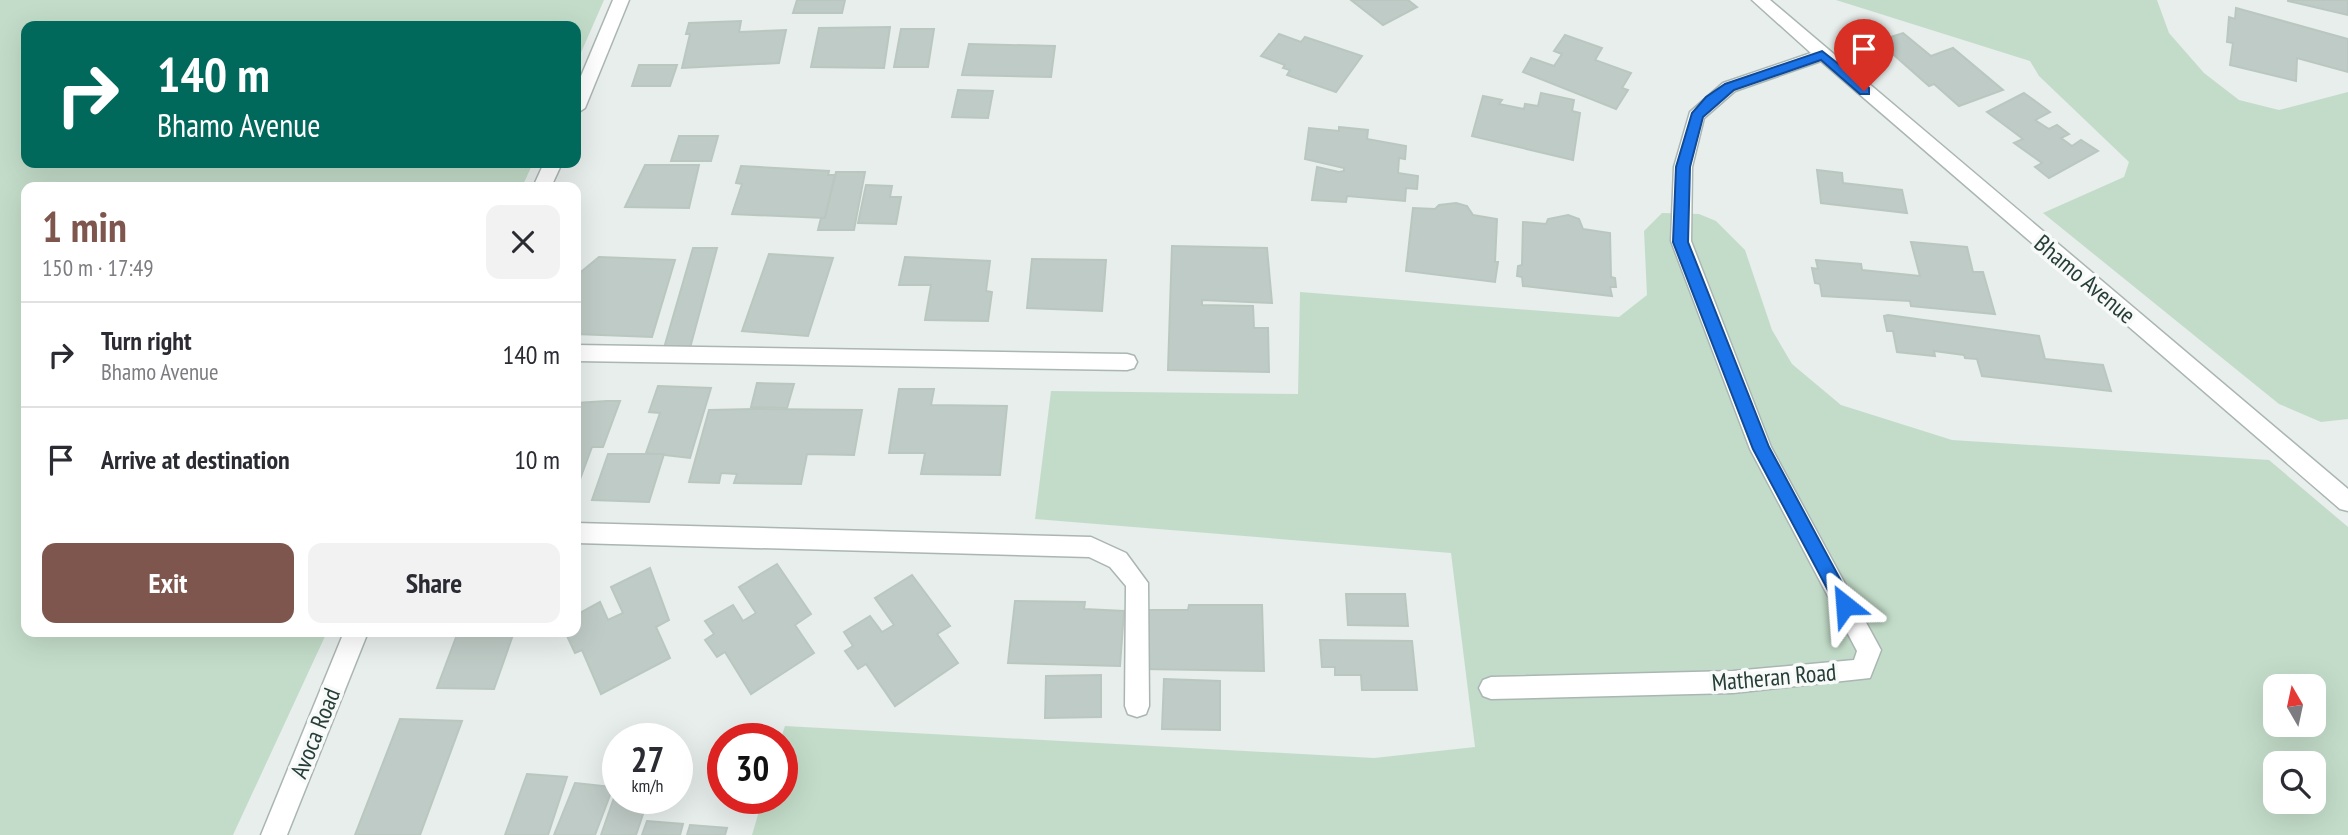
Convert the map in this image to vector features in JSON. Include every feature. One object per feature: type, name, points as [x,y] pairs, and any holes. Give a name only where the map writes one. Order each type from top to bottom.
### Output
[{"type":"street","points":[[581,96],[621,0]]},
{"type":"street","points":[[1760,0],[1822,55]]},
{"type":"street","name":"Bhamo Avenue","points":[[1822,55],[2348,502]]},
{"type":"street","name":"Matheran Road","points":[[1491,688],[1733,682],[1862,670],[1869,650],[1761,449],[1681,242],[1683,167],[1696,116],[1711,100],[1729,87],[1822,55]]},
{"type":"street","points":[[581,353],[1127,362]]},
{"type":"street","points":[[581,533],[1091,547],[1118,560],[1137,583],[1137,706]]},
{"type":"street","name":"Avoca Road","points":[[274,835],[354,637]]},
{"type":"green space","points":[[0,0],[604,0],[581,53],[581,21],[21,21],[21,168],[531,168],[524,182],[21,182],[21,637],[325,637],[233,835],[0,835]]},
{"type":"green space","points":[[1836,0],[2157,0],[2169,33],[2204,73],[2239,100],[2279,110],[2348,92],[2348,419],[2321,422],[2279,404],[2043,213],[2124,177],[2129,162],[2039,76],[2030,61]]},
{"type":"green space","points":[[1662,213],[1699,214],[1716,221],[1745,250],[1772,330],[1792,364],[1841,405],[1952,440],[2269,460],[2348,527],[2348,835],[752,835],[758,814],[798,814],[798,727],[1374,758],[1475,747],[1451,553],[1035,519],[1051,391],[1298,394],[1300,292],[1619,317],[1647,295],[1644,231]]},
{"type":"building","points":[[797,0],[845,0],[842,13],[793,13]]},
{"type":"building","points":[[1351,0],[1408,0],[1417,7],[1383,25]]},
{"type":"building","points":[[2348,0],[2348,15],[2288,1]]},
{"type":"building","points":[[2236,8],[2348,39],[2348,72],[2297,58],[2296,81],[2230,65],[2233,43],[2227,42],[2229,17],[2235,19]]},
{"type":"building","points":[[741,21],[739,32],[786,30],[779,63],[682,68],[690,34],[686,34],[689,23]]},
{"type":"building","points":[[890,27],[884,68],[811,67],[819,28]]},
{"type":"building","points":[[901,29],[934,29],[928,67],[894,67]]},
{"type":"building","points":[[1903,33],[1931,56],[1953,48],[2003,90],[1959,106],[1934,84],[1929,86],[1878,41]]},
{"type":"building","points":[[1279,34],[1301,42],[1305,37],[1362,56],[1336,92],[1287,75],[1290,70],[1283,68],[1285,65],[1261,56]]},
{"type":"building","points":[[1565,35],[1602,48],[1595,60],[1631,73],[1622,88],[1628,90],[1616,109],[1523,72],[1531,58],[1554,66],[1562,54],[1554,51]]},
{"type":"building","points":[[969,44],[1055,46],[1051,77],[962,75]]},
{"type":"building","points":[[639,65],[677,65],[670,86],[632,86]]},
{"type":"building","points":[[958,90],[993,91],[988,118],[952,117]]},
{"type":"building","points":[[1541,93],[1574,100],[1572,111],[1580,113],[1573,160],[1472,136],[1483,96],[1502,100],[1499,104],[1524,109],[1525,104],[1538,106]]},
{"type":"building","points":[[2024,93],[2050,112],[2035,120],[2049,129],[2057,125],[2069,134],[2061,138],[2072,146],[2081,140],[2098,151],[2049,178],[2035,167],[2042,163],[2014,143],[2023,139],[1987,112]]},
{"type":"building","points":[[1339,127],[1368,130],[1367,139],[1406,146],[1405,159],[1399,158],[1398,173],[1418,176],[1417,189],[1406,188],[1405,201],[1347,196],[1346,202],[1312,200],[1317,167],[1339,172],[1344,171],[1344,168],[1305,159],[1309,128],[1339,131]]},
{"type":"building","points":[[679,136],[718,136],[711,161],[671,161]]},
{"type":"building","points":[[645,165],[699,165],[689,208],[625,207]]},
{"type":"building","points":[[741,166],[829,171],[828,175],[835,175],[825,218],[732,214],[742,184],[736,183]]},
{"type":"building","points":[[1817,170],[1842,173],[1843,183],[1902,190],[1907,213],[1821,203]]},
{"type":"building","points":[[836,172],[865,172],[854,230],[818,230],[821,218],[825,218]]},
{"type":"building","points":[[866,185],[892,186],[890,197],[901,197],[896,224],[858,223]]},
{"type":"building","points":[[1456,203],[1467,206],[1473,215],[1497,219],[1495,262],[1498,262],[1495,282],[1406,271],[1413,208],[1435,209],[1439,205]]},
{"type":"building","points":[[1568,215],[1579,219],[1583,229],[1610,233],[1611,277],[1615,278],[1616,287],[1610,287],[1612,296],[1523,286],[1522,277],[1517,276],[1518,266],[1522,265],[1523,222],[1546,224],[1548,219]]},
{"type":"building","points":[[1911,242],[1967,247],[1973,272],[1983,272],[1995,314],[1911,306],[1910,301],[1822,296],[1820,284],[1815,283],[1812,268],[1818,269],[1816,260],[1861,264],[1862,270],[1920,276]]},
{"type":"building","points":[[1172,246],[1267,248],[1272,303],[1202,300],[1202,305],[1253,306],[1254,328],[1268,328],[1269,372],[1168,370]]},
{"type":"building","points":[[693,248],[717,248],[690,348],[664,348]]},
{"type":"building","points":[[769,254],[833,258],[808,336],[742,331]]},
{"type":"building","points":[[599,257],[675,260],[652,337],[581,334],[581,272]]},
{"type":"building","points":[[905,257],[990,261],[986,291],[992,292],[988,321],[925,320],[931,285],[899,285]]},
{"type":"building","points":[[1032,259],[1106,260],[1102,311],[1027,308]]},
{"type":"building","points":[[1884,316],[2039,336],[2045,359],[2103,365],[2111,391],[1982,376],[1977,359],[1965,358],[1964,355],[1934,351],[1935,356],[1897,352],[1893,331],[1887,331]]},
{"type":"building","points":[[757,383],[794,384],[787,408],[751,407]]},
{"type":"building","points":[[658,386],[711,388],[690,458],[646,453],[660,413],[649,412]]},
{"type":"building","points":[[899,389],[934,389],[931,405],[1007,406],[1000,475],[921,474],[925,453],[889,453]]},
{"type":"building","points":[[620,401],[603,447],[592,447],[581,477],[581,403]]},
{"type":"building","points":[[709,410],[862,410],[854,455],[807,454],[801,484],[734,483],[737,474],[721,473],[719,483],[689,482]]},
{"type":"building","points":[[608,454],[664,454],[649,502],[592,500]]},
{"type":"building","points":[[777,564],[811,614],[795,625],[814,653],[751,694],[725,652],[717,657],[705,640],[714,634],[705,621],[733,605],[743,621],[756,613],[739,587]]},
{"type":"building","points":[[650,568],[669,620],[656,627],[670,658],[601,694],[582,650],[575,653],[567,637],[581,637],[581,612],[600,602],[608,620],[623,613],[611,587]]},
{"type":"building","points":[[912,575],[950,626],[937,634],[958,663],[895,706],[866,664],[858,669],[845,651],[853,646],[844,632],[870,616],[882,632],[894,625],[875,598]]},
{"type":"building","points":[[1346,594],[1405,594],[1408,626],[1348,625]]},
{"type":"building","points":[[1015,601],[1085,602],[1084,609],[1124,611],[1120,666],[1008,663]]},
{"type":"building","points":[[1189,605],[1262,605],[1264,671],[1143,669],[1146,610],[1188,610]]},
{"type":"building","points":[[456,637],[512,637],[494,689],[437,688]]},
{"type":"building","points":[[1320,640],[1412,641],[1417,690],[1362,690],[1361,675],[1335,675],[1335,667],[1322,667]]},
{"type":"building","points":[[1101,675],[1101,717],[1045,718],[1046,676]]},
{"type":"building","points":[[1164,679],[1220,681],[1220,730],[1162,729]]},
{"type":"building","points":[[400,719],[462,721],[420,835],[355,835]]},
{"type":"building","points":[[527,774],[567,777],[548,835],[505,835]]},
{"type":"building","points":[[575,783],[602,786],[603,814],[595,835],[554,835]]},
{"type":"building","points":[[608,814],[643,814],[636,835],[601,835]]},
{"type":"building","points":[[647,821],[683,824],[680,835],[642,835]]},
{"type":"building","points":[[690,825],[727,828],[725,835],[687,835]]},
{"type":"route","points":[[1845,605],[1761,449],[1681,242],[1683,167],[1696,116],[1711,100],[1729,87],[1822,55],[1864,91]]}]
